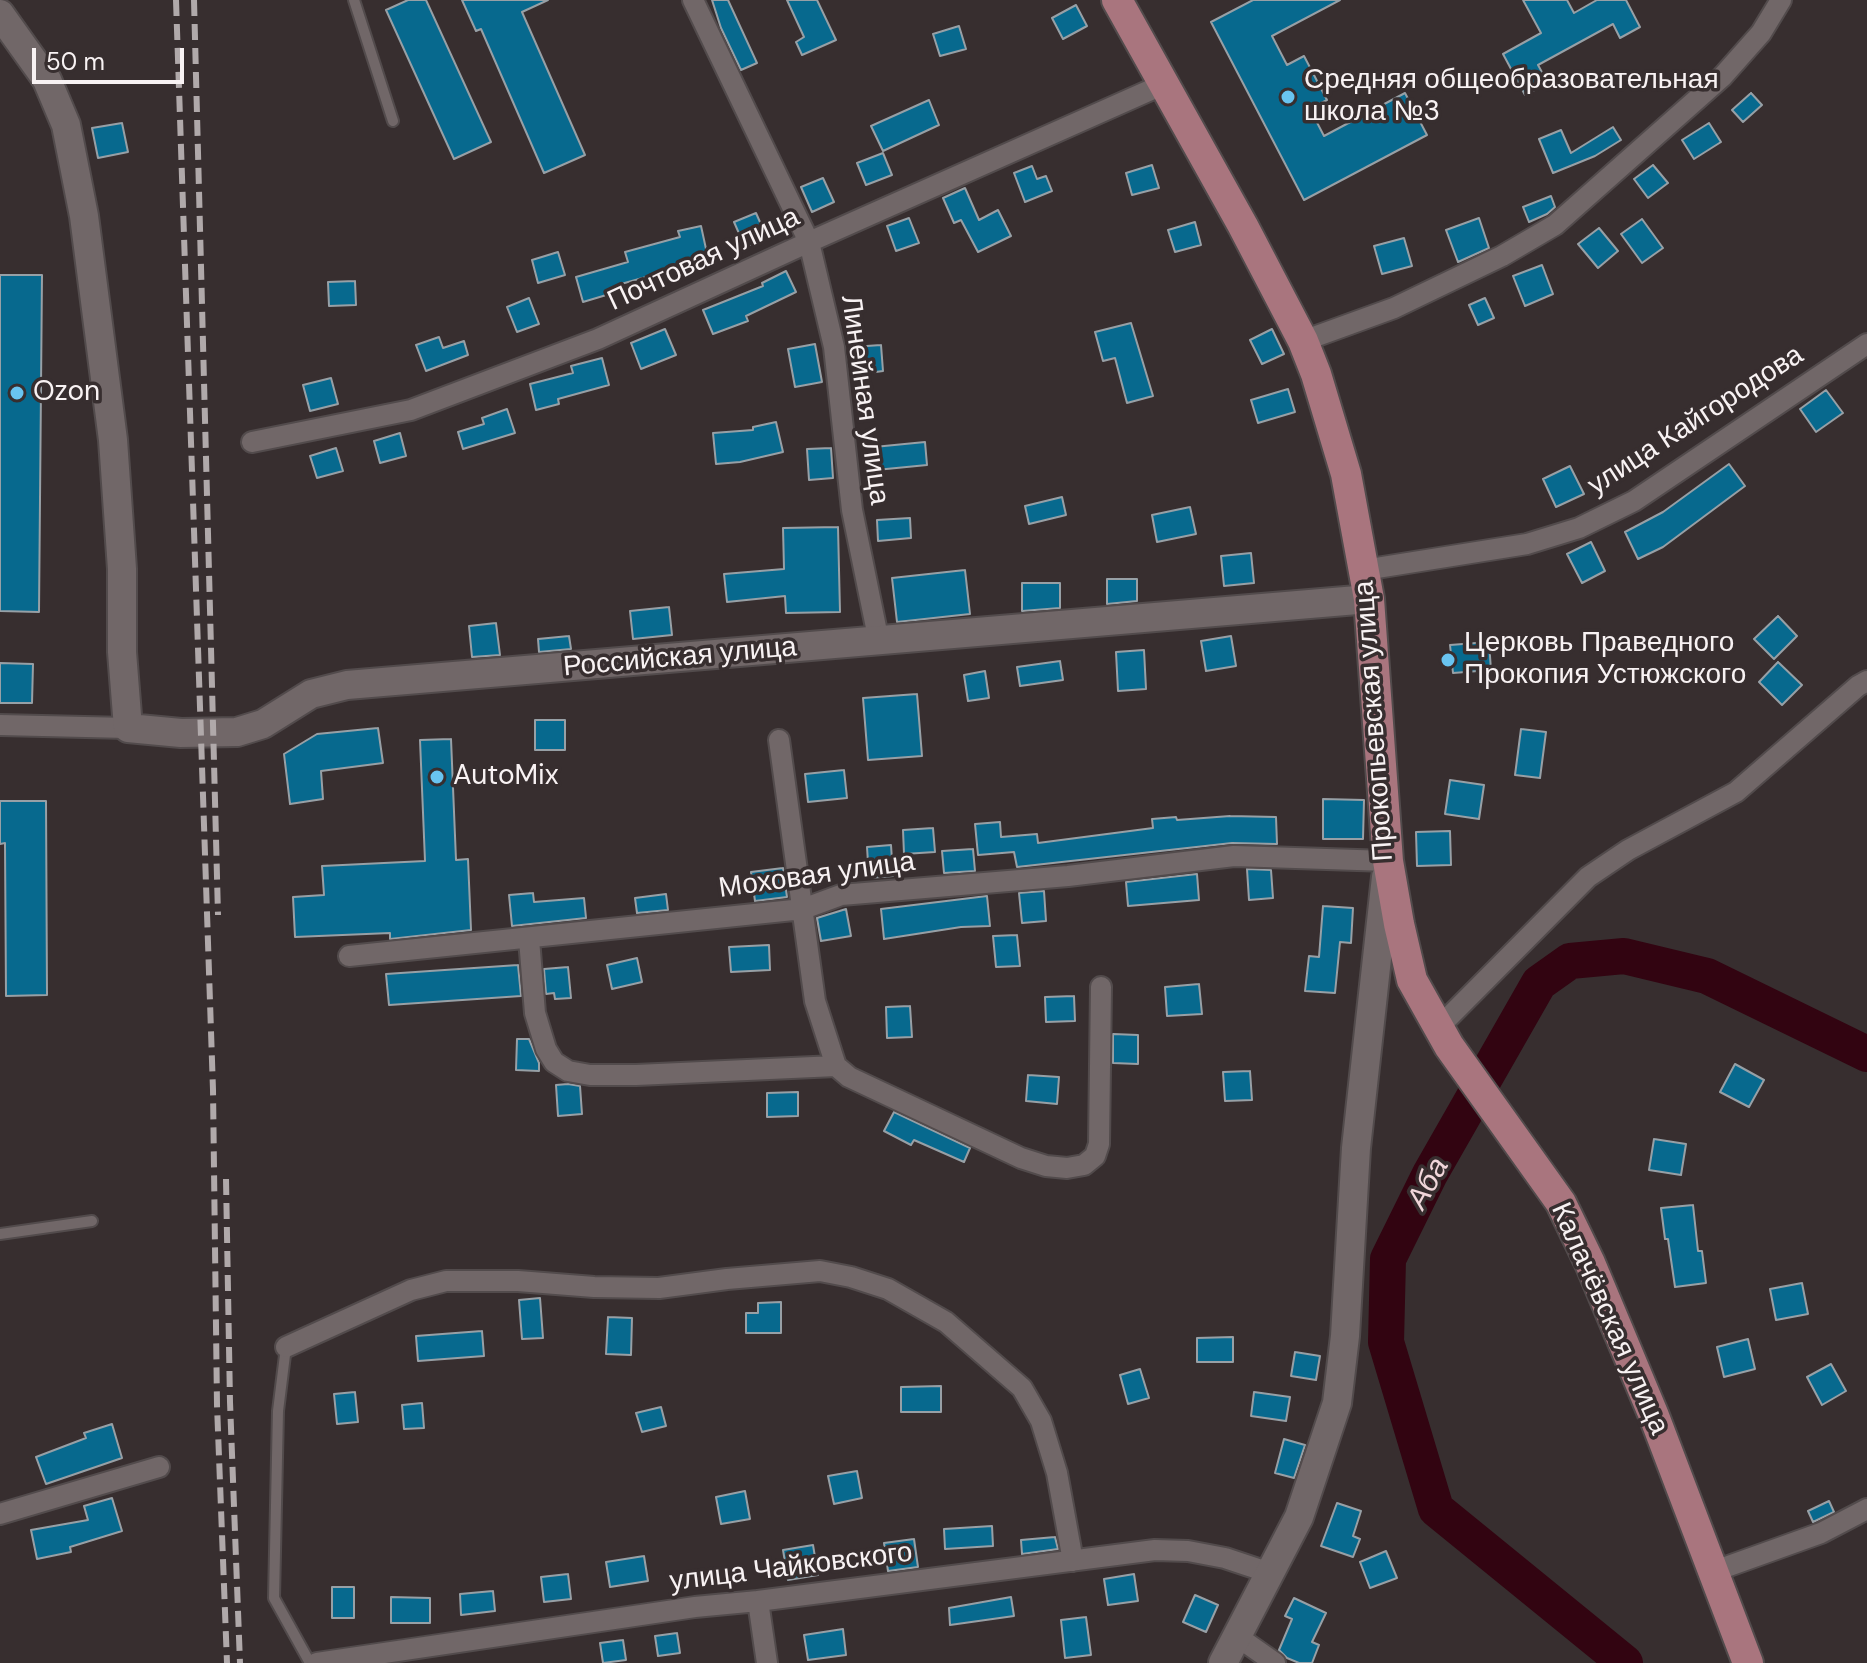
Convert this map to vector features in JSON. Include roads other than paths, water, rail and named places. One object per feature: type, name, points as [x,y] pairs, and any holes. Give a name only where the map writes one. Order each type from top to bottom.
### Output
[{"type":"main road","name":"Прокопьевская улица","points":[[1120,1],[1303,341],[1316,374],[1346,474],[1366,585],[1388,861],[1356,1148],[1345,1336],[1337,1403],[1299,1517],[1223,1663]]},
{"type":"main road","points":[[0,14],[47,80],[66,125],[84,216],[113,440],[128,728]]},
{"type":"main road","name":"Российская улица","points":[[128,728],[181,733],[237,732],[263,724],[311,694],[347,685],[879,642],[1366,585]]},
{"type":"main road","name":"Калачёвская улица","points":[[1388,861],[1412,980],[1443,1037],[1561,1203],[1590,1263],[1654,1416],[1748,1663]]},
{"type":"street","name":"Линейная улица","points":[[693,0],[809,242],[834,347],[852,510],[879,642]]},
{"type":"street","points":[[1303,341],[1394,308],[1502,256],[1555,225],[1722,77],[1761,33],[1781,0]]},
{"type":"street","name":"Почтовая улица","points":[[252,442],[411,410],[598,339],[1164,84]]},
{"type":"street","name":"улица Кайгородова","points":[[1366,585],[1579,528],[1634,501],[1867,344]]},
{"type":"street","points":[[1443,1037],[1588,877],[1628,850],[1736,792],[1867,681]]},
{"type":"street","name":"Российская улица","points":[[0,725],[128,728]]},
{"type":"street","points":[[779,740],[815,1001],[836,1066],[849,1077],[1021,1158],[1046,1166],[1067,1168],[1084,1165],[1095,1156],[1099,1144],[1101,987]]},
{"type":"street","name":"Моховая улица","points":[[349,956],[803,909],[841,895],[1068,876],[1234,856],[1388,861]]},
{"type":"street","points":[[529,939],[535,1013],[546,1049],[554,1062],[568,1071],[590,1075],[636,1075],[836,1066]]},
{"type":"street","points":[[286,1347],[411,1290],[446,1281],[659,1288],[820,1271],[851,1277],[888,1289],[946,1322],[1022,1388],[1041,1421],[1057,1473],[1073,1561]]},
{"type":"street","points":[[0,1514],[159,1467]]},
{"type":"street","points":[[1712,1572],[1821,1533],[1867,1509]]},
{"type":"street","name":"улица Чайковского","points":[[317,1663],[695,1607],[1155,1550],[1188,1551],[1225,1558],[1270,1573]]},
{"type":"street","points":[[758,1601],[767,1663]]},
{"type":"street","points":[[1238,1637],[1275,1663]]},
{"type":"lane","points":[[354,0],[393,121]]},
{"type":"lane","points":[[0,1234],[92,1221]]},
{"type":"lane","points":[[286,1347],[278,1411],[274,1598],[310,1663]]},
{"type":"waterway","name":"Аба","points":[[1625,1663],[1436,1509],[1386,1342],[1388,1259],[1430,1174],[1539,983],[1570,961],[1624,956],[1707,976],[1867,1054]]},
{"type":"railway","points":[[176,0],[213,1090],[217,1405],[227,1663]]},
{"type":"railway","points":[[194,0],[218,915]]},
{"type":"railway","points":[[226,1179],[230,1402],[240,1663]]},
{"type":"place","name":"Средняя общеобразовательная школа №3","points":[[1288,97]]},
{"type":"place","name":"Ozon","points":[[17,393]]},
{"type":"place","name":"Церковь Праведного Прокопия Устюжского","points":[[1448,660]]},
{"type":"place","name":"AutoMix","points":[[437,777]]}]
